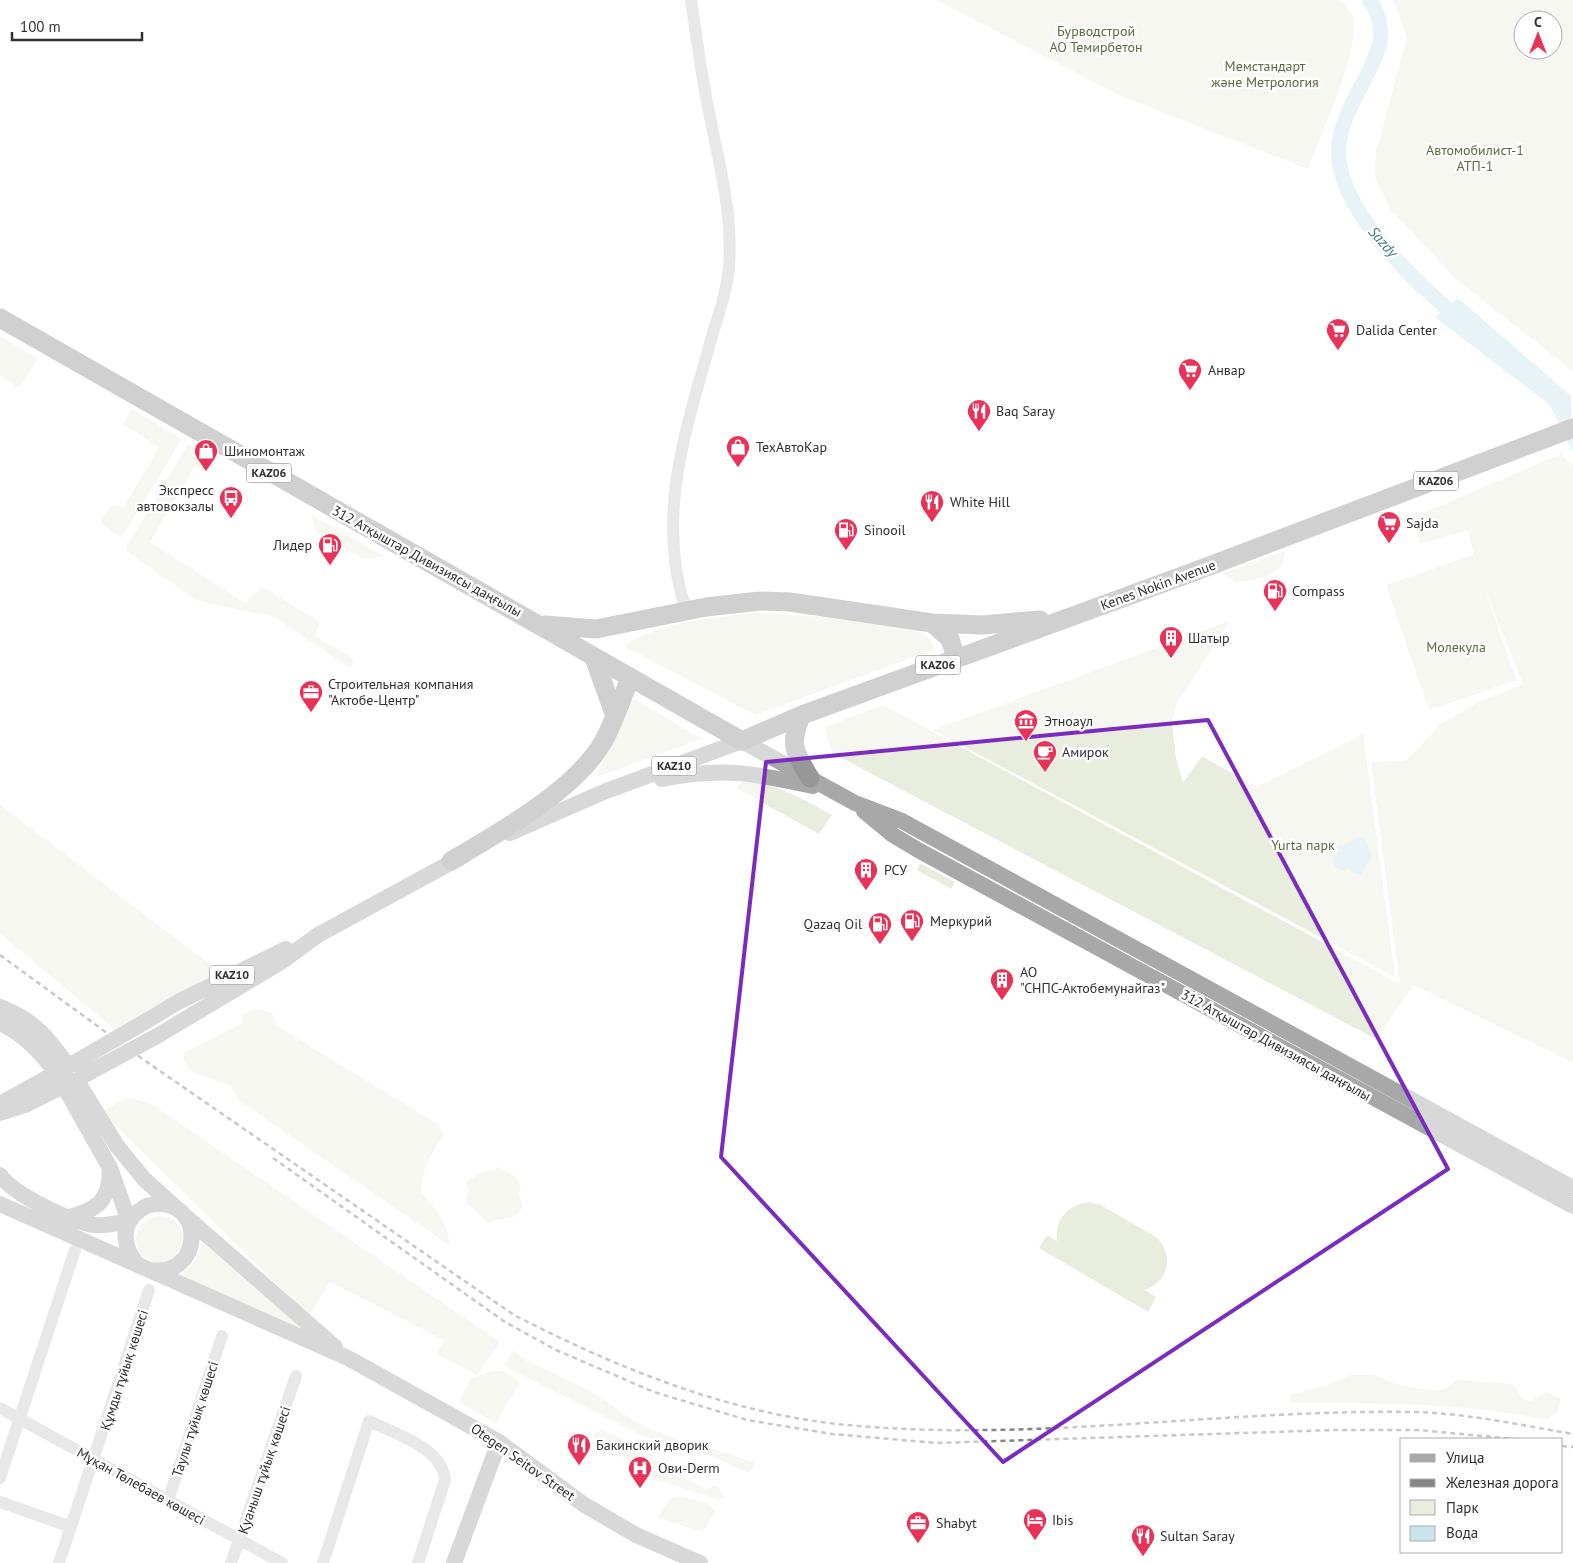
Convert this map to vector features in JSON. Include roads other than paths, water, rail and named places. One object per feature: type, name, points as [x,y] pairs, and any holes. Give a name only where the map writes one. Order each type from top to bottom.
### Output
[{"type":"highway","name":"312 Атқыштар Дивизиясы даңғылы","points":[[0,318],[289,485],[541,625],[588,654],[742,741]]},
{"type":"highway","name":"Kenes Nokin Avenue","points":[[742,741],[802,715],[1313,527],[1573,428]]},
{"type":"highway","points":[[541,625],[596,629],[686,610],[750,602],[790,602],[932,623],[982,625],[1074,615]]},
{"type":"highway","points":[[615,716],[588,654],[652,618]]},
{"type":"highway","points":[[932,623],[950,639],[956,658]]},
{"type":"highway","points":[[451,862],[554,794],[584,767],[603,742],[630,678]]},
{"type":"highway","points":[[802,715],[794,736],[794,747],[810,778]]},
{"type":"main road","name":"312 Атқыштар Дивизиясы даңғылы","points":[[742,741],[854,803],[902,821],[1573,1188]]},
{"type":"main road","name":"KAZ10","points":[[0,1104],[157,1036],[281,962],[318,936],[451,862],[557,811],[742,741]]},
{"type":"main road","points":[[606,791],[697,772],[731,771],[764,775],[831,790]]},
{"type":"main road","name":"312 Атқыштар Дивизиясы даңғылы","points":[[854,803],[893,835],[1573,1206]]},
{"type":"main road","points":[[968,877],[976,862]]},
{"type":"main road","points":[[1059,927],[1068,912]]},
{"type":"main road","name":"KAZ10","points":[[0,1113],[25,1105],[148,1020],[178,1002],[274,953],[318,936]]},
{"type":"main road","points":[[0,1007],[17,1014],[37,1027],[117,1146],[144,1179],[348,1358]]},
{"type":"main road","points":[[0,1023],[24,1037],[70,1074],[110,1168],[129,1220],[125,1238],[126,1248],[144,1268],[170,1270],[186,1257],[191,1248],[193,1236],[190,1225],[179,1211],[163,1204],[152,1204],[141,1209],[129,1220],[110,1225],[93,1225],[69,1217],[22,1194],[0,1175]]},
{"type":"main road","points":[[0,1126],[25,1105]]},
{"type":"main road","points":[[1426,1126],[1434,1111]]},
{"type":"main road","points":[[69,1217],[94,1208],[103,1199],[109,1186],[110,1168]]},
{"type":"main road","points":[[0,1204],[348,1358]]},
{"type":"main road","name":"Otegen Seitov Street","points":[[348,1358],[499,1442],[583,1504],[636,1534],[700,1563]]},
{"type":"main road","points":[[454,1563],[499,1442]]},
{"type":"street","points":[[686,610],[678,586],[672,539],[674,495],[681,451],[727,282],[730,229],[728,206],[703,81],[691,0]]},
{"type":"street","points":[[0,1478],[75,1250]]},
{"type":"street","name":"Құмды тұйық көшесі","points":[[59,1563],[149,1290]]},
{"type":"street","name":"Таулы тұйық көшесі","points":[[168,1501],[222,1336]]},
{"type":"street","name":"Қуаныш тұйық көшесі","points":[[231,1563],[296,1376]]},
{"type":"street","name":"Мұқан Төлебаев көшесі","points":[[0,1408],[239,1542],[282,1563]]},
{"type":"street","points":[[323,1563],[370,1421],[425,1449],[443,1466],[445,1480],[418,1563]]},
{"type":"street","points":[[0,1502],[72,1527]]},
{"type":"water","points":[[1458,298],[1571,396],[1573,452],[1550,405],[1435,317]]},
{"type":"water","points":[[1360,837],[1365,839],[1371,853],[1370,862],[1366,865],[1361,875],[1352,873],[1350,868],[1343,870],[1336,868],[1333,863],[1334,856],[1342,849],[1335,847],[1350,843],[1353,839]]},
{"type":"waterway","name":"Sazdy","points":[[1369,0],[1378,15],[1380,40],[1374,60],[1353,102],[1342,130],[1339,160],[1344,182],[1369,227],[1387,249],[1425,289],[1462,321]]},
{"type":"railway","points":[[0,955],[144,1060],[514,1315],[631,1369],[711,1398],[795,1418],[837,1424],[909,1429],[1052,1428],[1268,1415],[1412,1412],[1473,1417],[1573,1434]]},
{"type":"railway","points":[[273,1158],[505,1322],[556,1350],[654,1392],[747,1420],[832,1434],[937,1443],[1334,1430],[1418,1430],[1504,1438]]},
{"type":"railway","points":[[1563,1446],[1573,1447]]},
{"type":"place","name":"Dalida Center","points":[[1338,351]]},
{"type":"place","name":"Анвар","points":[[1190,391]]},
{"type":"place","name":"Baq Saray","points":[[979,432]]},
{"type":"place","name":"ТехАвтоКар","points":[[738,468]]},
{"type":"place","name":"Шиномонтаж","points":[[206,472]]},
{"type":"place","name":"Экспресс автовокзалы","points":[[231,519]]},
{"type":"place","name":"White Hill","points":[[932,523]]},
{"type":"place","name":"Sajda","points":[[1389,544]]},
{"type":"place","name":"Sinooil","points":[[846,551]]},
{"type":"place","name":"Лидер","points":[[330,566]]},
{"type":"place","name":"Compass","points":[[1275,612]]},
{"type":"place","name":"Шатыр","points":[[1171,659]]},
{"type":"place","name":"Строительная компания \"Актобе-Центр\"","points":[[311,713]]},
{"type":"place","name":"Этноаул","points":[[1026,742]]},
{"type":"place","name":"Амирок","points":[[1045,773]]},
{"type":"place","name":"РСУ","points":[[866,891]]},
{"type":"place","name":"Меркурий","points":[[912,942]]},
{"type":"place","name":"Qazaq Oil","points":[[880,945]]},
{"type":"place","name":"АО \"СНПС-Актобемунайгаз\"","points":[[1002,1001]]},
{"type":"place","name":"Бакинский дворик","points":[[579,1466]]},
{"type":"place","name":"Ови-Derm","points":[[640,1489]]},
{"type":"place","name":"Ibis","points":[[1035,1541]]},
{"type":"place","name":"Shabyt","points":[[918,1544]]},
{"type":"place","name":"Sultan Saray","points":[[1143,1557]]},
{"type":"park label","name":"Бурводстрой АО Темирбетон","points":[[1096,40]]},
{"type":"park label","name":"Мемстандарт және Метрология","points":[[1265,74]]},
{"type":"park label","name":"Автомобилист-1 АТП-1","points":[[1475,158]]},
{"type":"park label","name":"Молекула","points":[[1456,647]]},
{"type":"park label","name":"Yurta парк","points":[[1303,845]]}]
